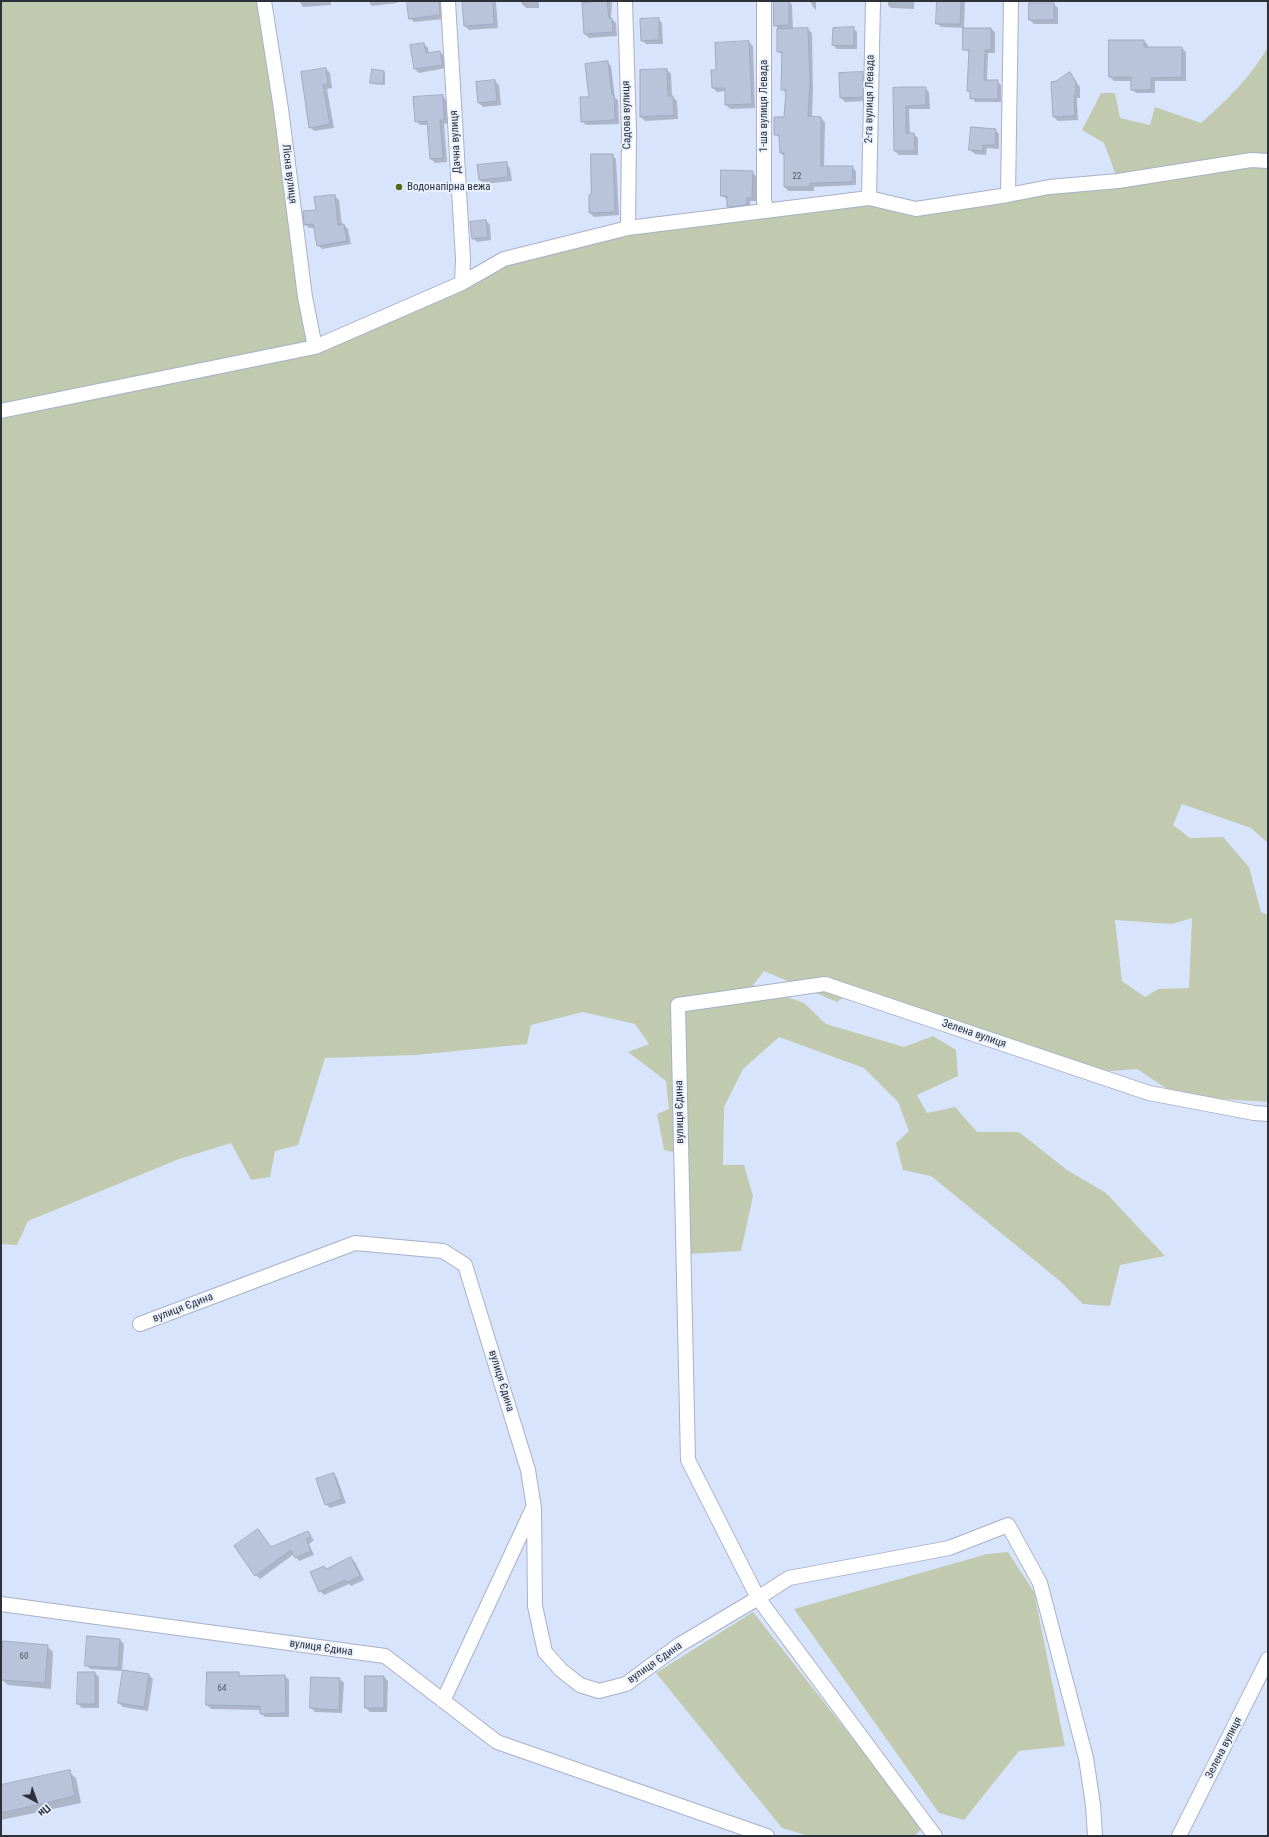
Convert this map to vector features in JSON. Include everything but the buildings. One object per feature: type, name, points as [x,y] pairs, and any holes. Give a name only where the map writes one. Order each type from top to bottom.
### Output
[{"type":"street","name":"Лісна вулиця","points":[[264,1],[281,109],[305,297],[315,346]]},
{"type":"street","name":"Дачна вулиця","points":[[448,1],[463,259],[462,283]]},
{"type":"street","name":"Садова вулиця","points":[[625,1],[629,132],[628,228]]},
{"type":"street","name":"1-ша вулиця Левада","points":[[764,1],[764,201],[768,210]]},
{"type":"street","name":"2-га вулиця Левада","points":[[869,198],[873,1]]},
{"type":"street","points":[[1008,195],[1011,1]]},
{"type":"street","points":[[1,411],[315,346],[462,283],[504,259],[628,228],[869,198],[916,209],[1008,195],[1049,187],[1118,181],[1251,160],[1268,161]]},
{"type":"street","name":"Зелена вулиця","points":[[678,1006],[826,984],[1149,1093],[1254,1113],[1268,1114]]},
{"type":"street","name":"вулиця Єдина","points":[[140,1324],[355,1243],[443,1251],[465,1265],[528,1470],[534,1506],[535,1606],[545,1652],[561,1670],[580,1685],[599,1691],[626,1684],[679,1645],[758,1598],[688,1460],[678,1006]]},
{"type":"street","points":[[443,1701],[534,1506]]},
{"type":"street","points":[[935,1836],[758,1598],[789,1578],[949,1548],[1008,1525],[1040,1583],[1086,1758],[1093,1805],[1095,1836]]},
{"type":"street","name":"вулиця Єдина","points":[[1,1604],[385,1656],[497,1742],[767,1836]]},
{"type":"street","name":"Зелена вулиця","points":[[1179,1836],[1268,1660]]},
{"type":"green space","points":[[1,1],[264,1],[315,346],[504,259],[628,228],[829,202],[916,209],[1118,181],[1104,143],[1082,130],[1101,93],[1115,93],[1120,118],[1150,125],[1155,107],[1201,123],[1238,88],[1261,59],[1268,47],[1268,843],[1251,828],[1182,804],[1173,825],[1190,838],[1223,837],[1249,867],[1261,912],[1268,915],[1268,1102],[1178,1096],[1137,1069],[1088,1073],[847,995],[837,1002],[764,971],[753,985],[804,1003],[826,1024],[904,1047],[933,1036],[956,1050],[958,1076],[917,1095],[927,1113],[955,1107],[977,1132],[1019,1132],[1067,1170],[1106,1193],[1165,1256],[1120,1265],[1110,1306],[1083,1304],[1060,1281],[931,1176],[903,1170],[896,1143],[909,1131],[898,1102],[864,1068],[779,1037],[743,1069],[724,1107],[723,1165],[744,1165],[753,1196],[741,1251],[688,1254],[687,1155],[664,1150],[657,1114],[669,1109],[666,1081],[628,1052],[649,1044],[635,1024],[583,1012],[531,1025],[527,1044],[415,1055],[325,1058],[298,1145],[275,1151],[270,1177],[251,1180],[231,1143],[179,1159],[28,1221],[17,1245],[1,1244]],"holes":[[[1192,918],[1189,988],[1158,989],[1145,997],[1122,981],[1115,920],[1172,924]]]},
{"type":"green space","points":[[1008,1552],[1034,1592],[1065,1746],[1019,1751],[964,1820],[939,1813],[794,1609],[987,1554]]},
{"type":"green space","points":[[753,1612],[923,1828],[914,1836],[809,1836],[782,1828],[656,1673]]},
{"type":"place","name":"Водонапірна вежа","points":[[399,187]]}]
